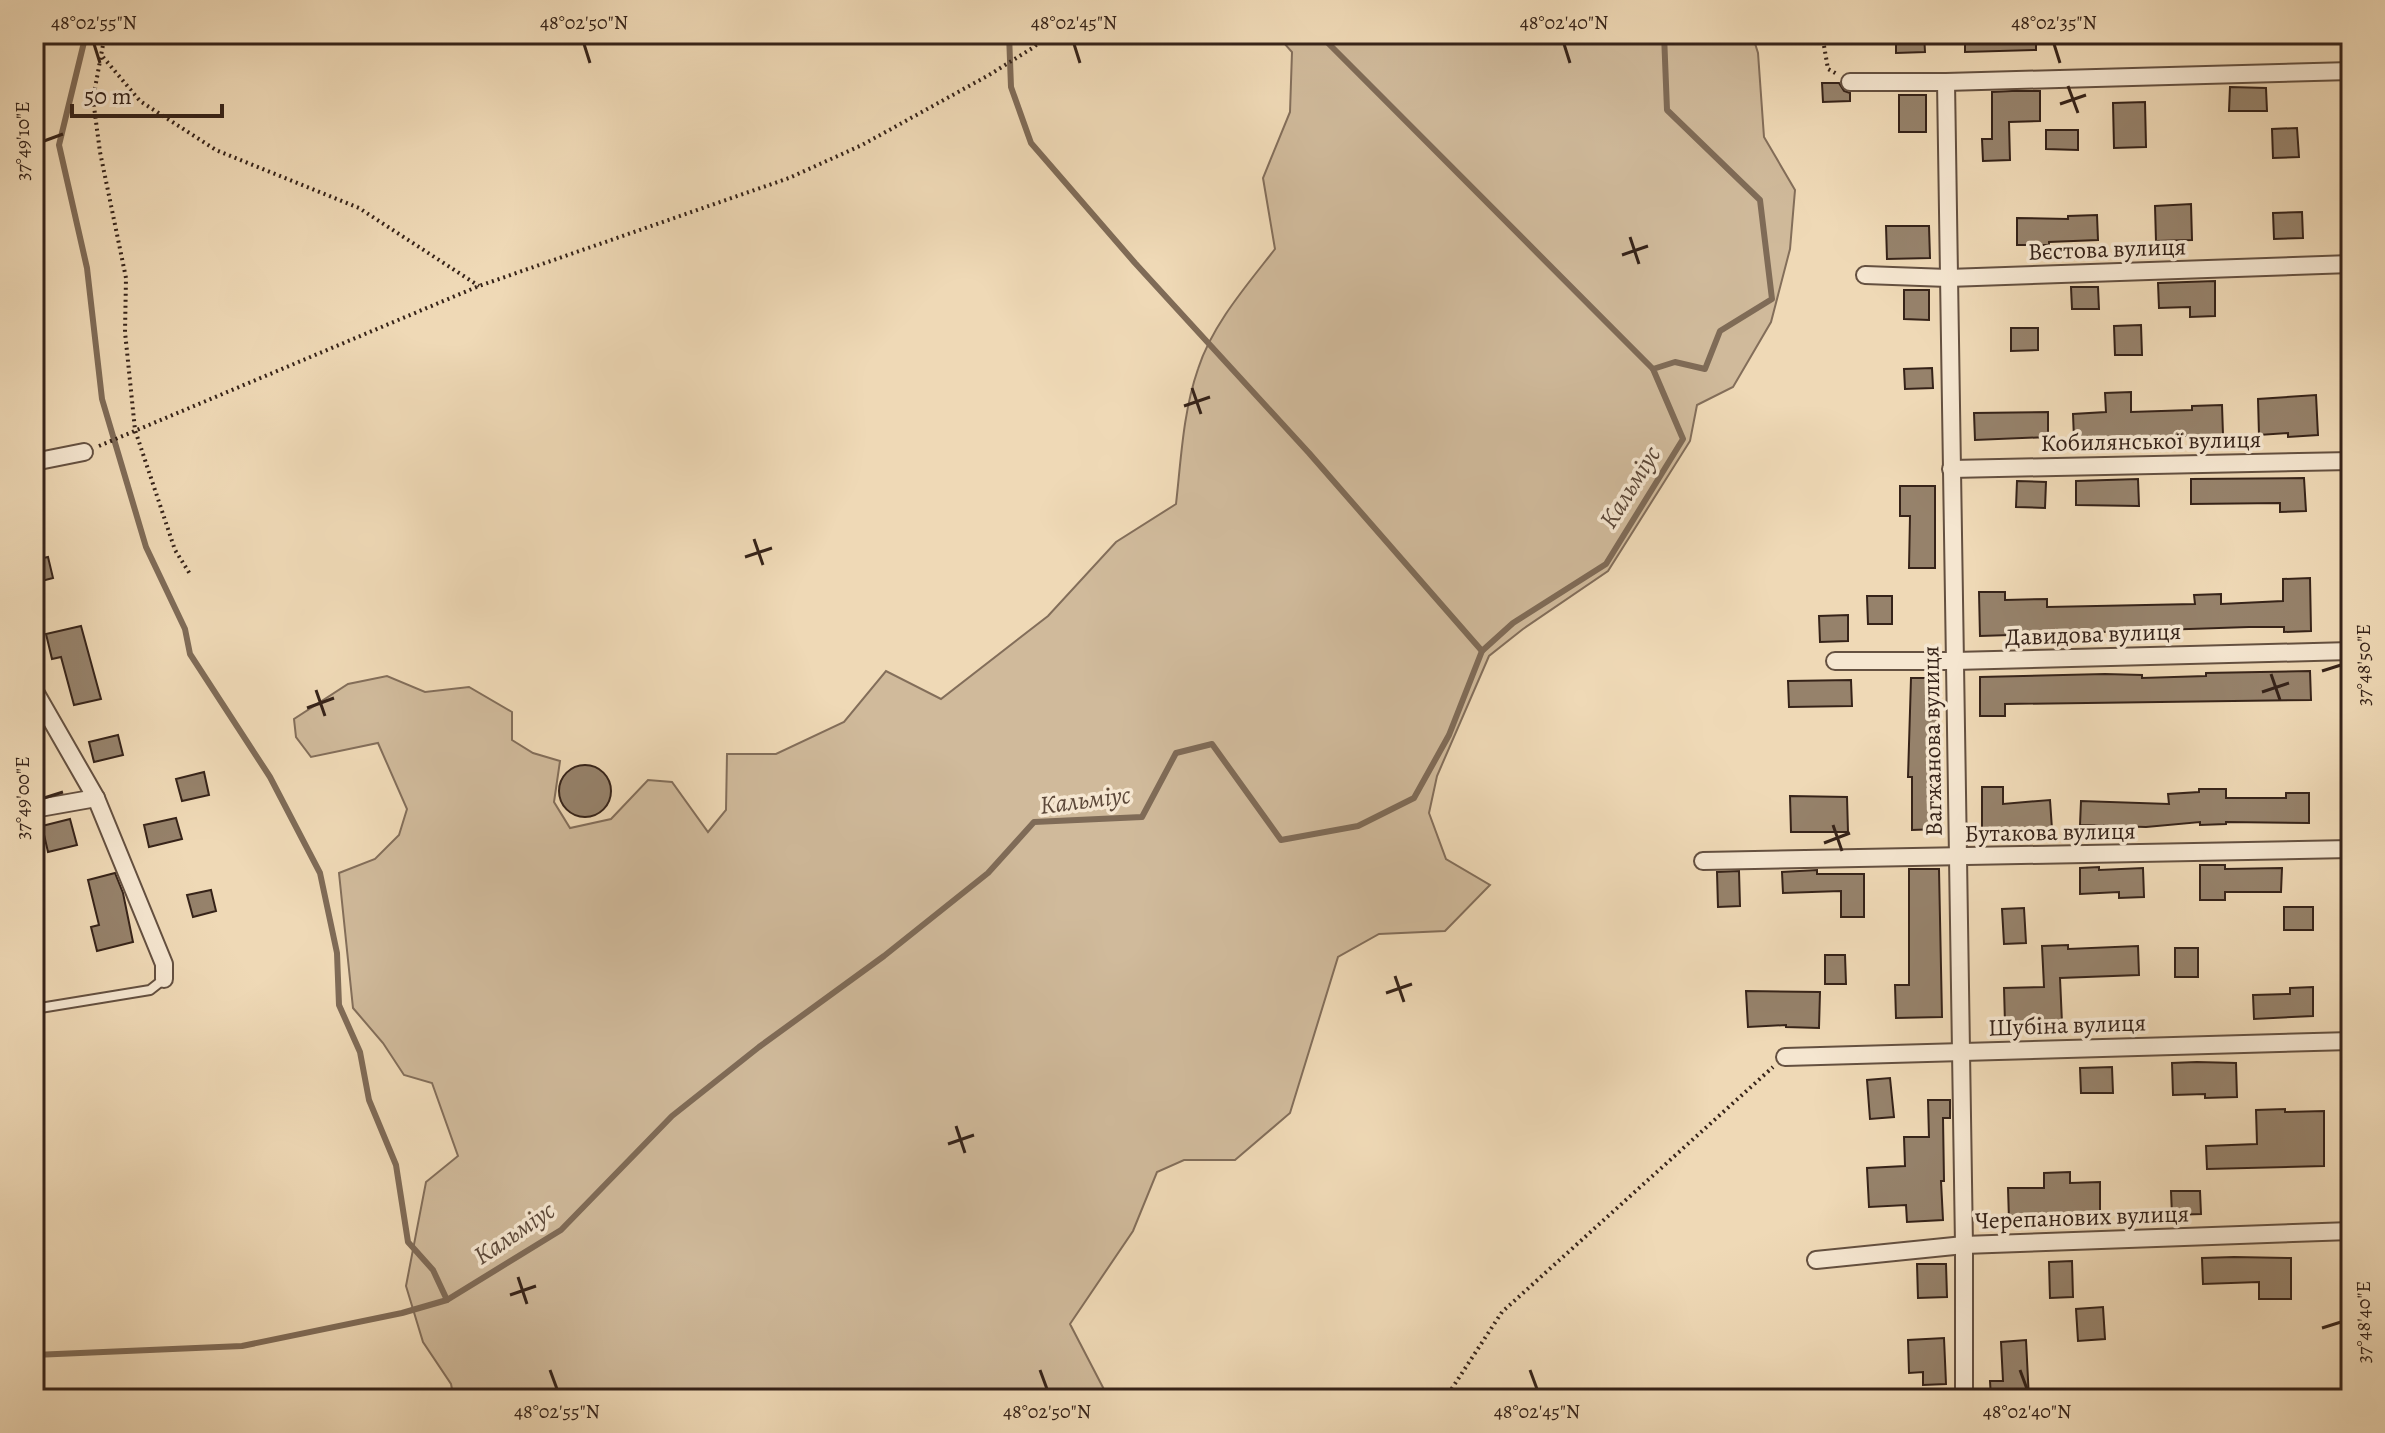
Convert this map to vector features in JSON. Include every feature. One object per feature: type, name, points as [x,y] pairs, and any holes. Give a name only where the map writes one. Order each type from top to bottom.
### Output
[{"type":"street","points":[[1850,82],[2351,71]]},
{"type":"street","name":"Вагжанова вулиця","points":[[1946,82],[1964,1399]]},
{"type":"street","name":"Вєстова вулиця","points":[[1865,275],[1948,278],[2351,264]]},
{"type":"street","points":[[34,462],[84,452]]},
{"type":"street","name":"Кобилянської вулиця","points":[[1951,469],[2351,461]]},
{"type":"street","name":"Давидова вулиця","points":[[1835,661],[2351,651]]},
{"type":"street","points":[[34,690],[96,798],[164,964],[164,979]]},
{"type":"street","points":[[34,809],[96,798]]},
{"type":"street","name":"Бутакова вулиця","points":[[1703,861],[2351,849]]},
{"type":"street","name":"Шубіна вулиця","points":[[1785,1057],[2351,1041]]},
{"type":"street","name":"Черепанових вулиця","points":[[1816,1260],[1964,1245],[2351,1231]]},
{"type":"lane","points":[[34,1009],[150,990],[164,979]]},
{"type":"path","points":[[105,34],[93,99],[100,152],[126,278],[125,332],[135,430],[175,550],[190,574]]},
{"type":"path","points":[[110,441],[479,286],[801,173],[862,145],[989,75],[1034,47],[1048,34]]},
{"type":"path","points":[[1822,34],[1828,69],[1850,82]]},
{"type":"path","points":[[102,56],[140,101],[216,150],[359,208],[479,286]]},
{"type":"path","points":[[1445,1399],[1502,1312],[1785,1057]]},
{"type":"shaded area","points":[[1276,34],[1752,34],[1758,53],[1764,137],[1795,190],[1790,249],[1771,322],[1733,387],[1697,405],[1690,441],[1608,571],[1489,656],[1437,776],[1429,813],[1446,859],[1490,885],[1445,931],[1379,934],[1338,957],[1290,1113],[1235,1160],[1184,1160],[1157,1172],[1133,1231],[1070,1324],[1109,1399],[775,1399],[735,1390],[720,1399],[454,1399],[451,1384],[423,1342],[406,1286],[426,1182],[458,1156],[432,1083],[404,1075],[383,1043],[353,1008],[339,873],[375,859],[399,835],[407,809],[378,743],[311,757],[296,737],[294,719],[348,684],[387,676],[425,692],[469,687],[512,712],[512,740],[533,753],[560,761],[554,802],[570,828],[611,819],[648,780],[672,782],[708,832],[726,810],[727,754],[776,754],[844,722],[886,671],[941,699],[1048,616],[1116,542],[1176,504],[1186,419],[1204,353],[1231,306],[1275,249],[1263,178],[1290,112],[1292,52]]},
{"type":"building","points":[[1896,34],[1924,34],[1925,52],[1896,53]]},
{"type":"building","points":[[1965,34],[2036,34],[2036,50],[1965,52]]},
{"type":"building","points":[[1822,83],[1839,83],[1844,91],[1850,93],[1850,101],[1823,102]]},
{"type":"building","points":[[2230,87],[2266,88],[2267,111],[2229,111]]},
{"type":"building","points":[[2040,91],[2040,121],[2009,122],[2010,160],[1983,161],[1982,139],[1992,139],[1992,92]]},
{"type":"building","points":[[1899,95],[1926,95],[1926,132],[1899,132]]},
{"type":"building","points":[[2145,102],[2146,147],[2114,148],[2113,103]]},
{"type":"building","points":[[2297,128],[2299,157],[2273,158],[2272,129]]},
{"type":"building","points":[[2046,130],[2078,130],[2078,150],[2046,149]]},
{"type":"building","points":[[2191,204],[2192,240],[2156,241],[2155,206]]},
{"type":"building","points":[[2302,212],[2303,238],[2274,239],[2273,213]]},
{"type":"building","points":[[2097,215],[2098,240],[2017,245],[2017,218],[2068,219],[2068,216]]},
{"type":"building","points":[[1886,226],[1929,226],[1930,258],[1887,259]]},
{"type":"building","points":[[2215,281],[2215,316],[2190,317],[2190,307],[2159,308],[2158,283]]},
{"type":"building","points":[[2071,287],[2098,287],[2099,309],[2072,309]]},
{"type":"building","points":[[1904,290],[1929,290],[1929,320],[1904,319]]},
{"type":"building","points":[[2141,325],[2142,355],[2115,355],[2114,326]]},
{"type":"building","points":[[2011,328],[2038,328],[2038,350],[2011,351]]},
{"type":"building","points":[[1932,368],[1933,388],[1905,389],[1904,369]]},
{"type":"building","points":[[2131,392],[2131,412],[2192,410],[2192,406],[2222,405],[2223,435],[2074,439],[2073,414],[2106,412],[2105,393]]},
{"type":"building","points":[[2316,395],[2318,435],[2259,435],[2258,399]]},
{"type":"building","points":[[2048,412],[2048,437],[1975,440],[1974,413]]},
{"type":"building","points":[[2304,478],[2306,511],[2280,512],[2280,503],[2191,504],[2191,479]]},
{"type":"building","points":[[2138,479],[2139,506],[2076,505],[2076,481]]},
{"type":"building","points":[[2017,481],[2046,482],[2045,508],[2016,507]]},
{"type":"building","points":[[1900,486],[1935,486],[1935,568],[1909,568],[1910,516],[1900,516]]},
{"type":"building","points":[[48,557],[53,578],[34,583],[34,560]]},
{"type":"building","points":[[2310,578],[2311,631],[2284,632],[2284,627],[2249,627],[1980,636],[1979,592],[2005,592],[2005,600],[2047,599],[2047,607],[2195,604],[2194,595],[2221,594],[2221,604],[2283,601],[2283,579]]},
{"type":"building","points":[[1867,596],[1892,596],[1892,624],[1868,624]]},
{"type":"building","points":[[1848,615],[1848,641],[1820,642],[1819,616]]},
{"type":"building","points":[[81,626],[101,699],[74,705],[61,657],[52,659],[46,634]]},
{"type":"building","points":[[2310,671],[2311,700],[2005,704],[2005,716],[1980,716],[1980,677],[2105,674],[2142,675],[2142,678]]},
{"type":"building","points":[[1911,678],[1938,678],[1939,829],[1912,830],[1912,777],[1908,777]]},
{"type":"building","points":[[1851,680],[1852,706],[1789,707],[1788,681]]},
{"type":"building","points":[[118,735],[123,755],[94,762],[89,742]]},
{"type":"building","points":[[585,765],[604,772],[611,791],[604,810],[585,817],[566,810],[559,791],[566,772]]},
{"type":"building","points":[[204,772],[209,795],[182,801],[176,779]]},
{"type":"building","points":[[1982,787],[2003,787],[2003,804],[2050,800],[2052,829],[1982,829]]},
{"type":"building","points":[[2199,789],[2226,789],[2226,798],[2286,798],[2286,793],[2309,793],[2309,823],[2226,822],[2200,825],[2200,822],[2146,827],[2080,825],[2081,801],[2169,804],[2168,794],[2199,792]]},
{"type":"building","points":[[1790,796],[1847,797],[1848,832],[1791,832]]},
{"type":"building","points":[[176,818],[182,839],[149,847],[144,825]]},
{"type":"building","points":[[70,819],[77,845],[48,852],[42,826]]},
{"type":"building","points":[[2200,865],[2225,865],[2225,869],[2282,868],[2281,892],[2225,892],[2225,900],[2200,900]]},
{"type":"building","points":[[2099,867],[2099,870],[2143,868],[2144,897],[2119,898],[2119,892],[2080,894],[2080,868]]},
{"type":"building","points":[[1909,869],[1939,869],[1942,1017],[1896,1018],[1895,985],[1909,985]]},
{"type":"building","points":[[1817,870],[1817,874],[1864,874],[1864,917],[1841,917],[1841,891],[1783,893],[1782,872]]},
{"type":"building","points":[[1739,871],[1740,906],[1718,907],[1717,872]]},
{"type":"building","points":[[115,873],[123,893],[133,942],[97,951],[91,927],[99,925],[88,880]]},
{"type":"building","points":[[211,890],[216,911],[193,917],[187,895]]},
{"type":"building","points":[[2284,907],[2313,907],[2313,930],[2284,930]]},
{"type":"building","points":[[2024,908],[2026,943],[2004,944],[2002,909]]},
{"type":"building","points":[[2068,945],[2068,949],[2138,946],[2139,975],[2060,978],[2062,1023],[2005,1023],[2004,988],[2044,987],[2042,946]]},
{"type":"building","points":[[2175,948],[2198,948],[2198,977],[2175,977]]},
{"type":"building","points":[[1825,955],[1845,955],[1846,984],[1825,984]]},
{"type":"building","points":[[2313,987],[2313,1016],[2254,1019],[2253,995],[2290,994],[2290,988]]},
{"type":"building","points":[[1746,991],[1820,992],[1819,1028],[1786,1025],[1748,1027]]},
{"type":"building","points":[[2172,1063],[2236,1063],[2237,1097],[2173,1095]]},
{"type":"building","points":[[2112,1067],[2113,1093],[2081,1093],[2080,1068]]},
{"type":"building","points":[[1890,1078],[1894,1117],[1870,1119],[1867,1080]]},
{"type":"building","points":[[1928,1100],[1950,1100],[1950,1118],[1943,1118],[1943,1220],[1907,1222],[1906,1205],[1869,1207],[1867,1168],[1905,1166],[1904,1137],[1929,1137]]},
{"type":"building","points":[[2285,1109],[2285,1112],[2324,1111],[2324,1166],[2207,1169],[2206,1146],[2257,1144],[2256,1110]]},
{"type":"building","points":[[2070,1172],[2070,1183],[2100,1182],[2100,1214],[2034,1215],[2034,1220],[2009,1220],[2008,1188],[2044,1188],[2044,1173]]},
{"type":"building","points":[[2171,1191],[2200,1191],[2201,1214],[2172,1215]]},
{"type":"building","points":[[2202,1258],[2291,1258],[2291,1299],[2259,1299],[2259,1282],[2203,1284]]},
{"type":"building","points":[[2072,1261],[2073,1297],[2050,1298],[2049,1262]]},
{"type":"building","points":[[1917,1264],[1946,1264],[1947,1297],[1918,1298]]},
{"type":"building","points":[[2103,1307],[2105,1339],[2078,1341],[2076,1309]]},
{"type":"building","points":[[1944,1338],[1946,1384],[1923,1385],[1923,1372],[1909,1373],[1908,1340]]},
{"type":"building","points":[[2026,1340],[2029,1399],[1991,1399],[1990,1381],[2003,1381],[2001,1342]]},
{"type":"waterway","points":[[86,34],[59,145],[87,268],[102,399],[146,547],[185,629],[190,654],[270,777],[320,873],[337,953],[339,1005],[360,1052],[369,1100],[396,1165],[408,1242],[433,1270],[447,1300]]},
{"type":"waterway","points":[[1009,34],[1011,87],[1031,143],[1482,651]]},
{"type":"waterway","points":[[1319,34],[1653,369]]},
{"type":"waterway","name":"Кальміус","points":[[34,1355],[242,1346],[402,1313],[447,1300],[561,1230],[672,1116],[988,873],[1034,822],[1142,817],[1176,753],[1212,744],[1281,840],[1358,826],[1414,798],[1449,735],[1482,651],[1513,623],[1606,564],[1683,439],[1653,369],[1675,362],[1705,369],[1720,331],[1772,299],[1760,200],[1667,110],[1664,34]]}]
